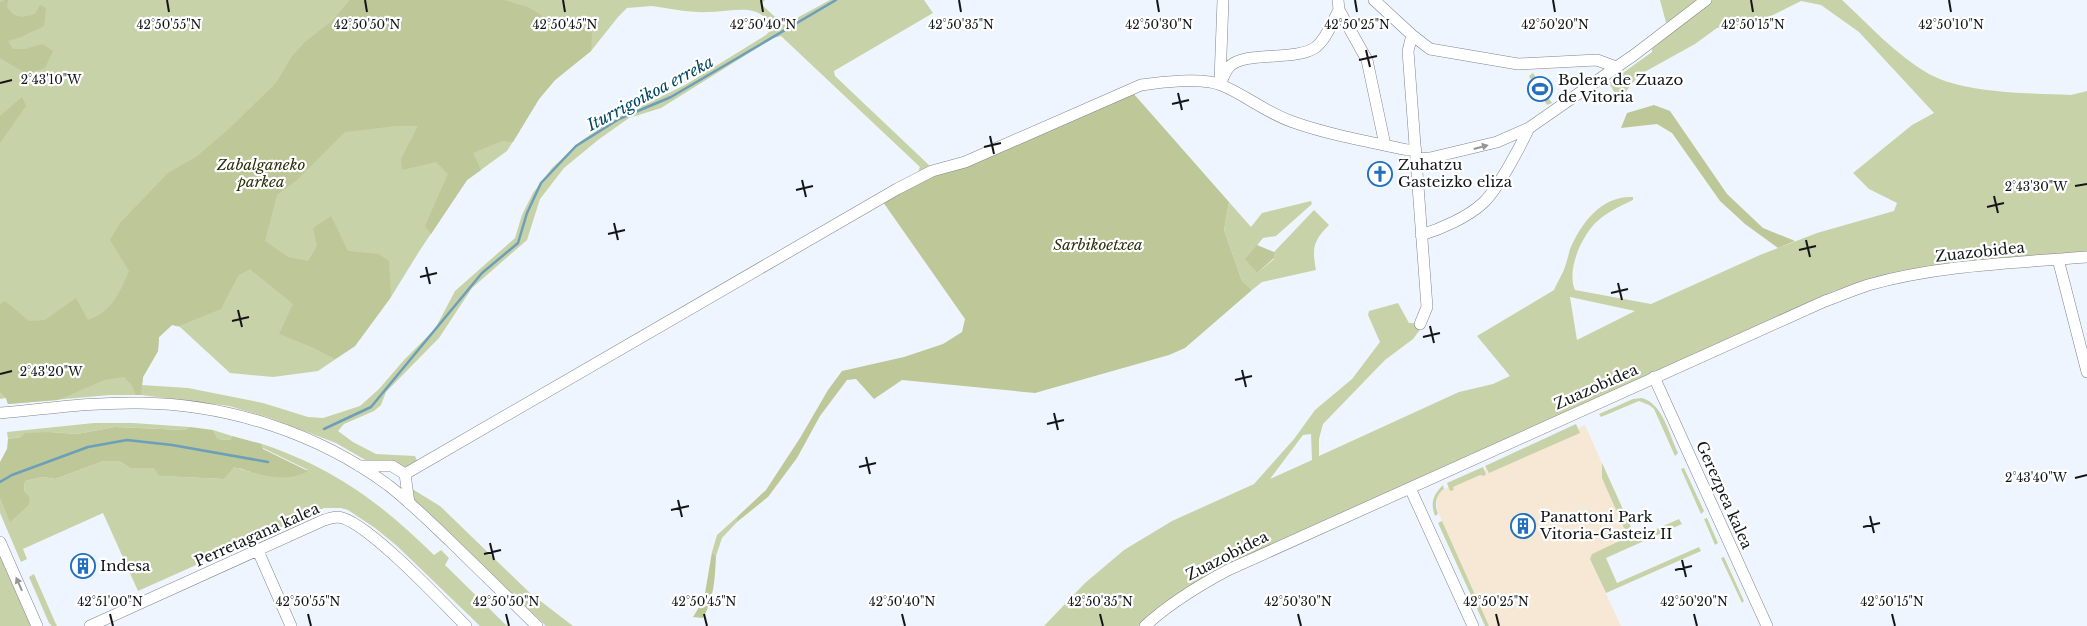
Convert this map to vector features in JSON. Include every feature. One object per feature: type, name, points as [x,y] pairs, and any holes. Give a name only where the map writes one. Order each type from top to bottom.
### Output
[{"type":"street","points":[[1220,84],[1223,0]]},
{"type":"street","points":[[1374,0],[1430,49],[1518,64],[1597,60],[1616,67]]},
{"type":"street","points":[[405,474],[932,171],[965,162],[1141,85],[1165,81],[1220,84],[1269,113],[1293,122],[1430,158],[1489,145],[1529,128],[1634,55],[1706,0]]},
{"type":"street","points":[[1220,84],[1230,66],[1245,59],[1297,54],[1314,48],[1322,41],[1338,5]]},
{"type":"street","points":[[1338,5],[1367,60],[1385,146]]},
{"type":"street","points":[[1412,35],[1408,51],[1427,307],[1420,324]]},
{"type":"street","points":[[1421,235],[1454,221],[1484,203],[1520,147],[1529,128]]},
{"type":"street","name":"Zuazobidea","points":[[1145,626],[1192,590],[1228,570],[1825,301],[1868,285],[1906,276],[1951,269],[2087,257]]},
{"type":"street","points":[[2058,259],[2087,372]]},
{"type":"street","name":"Gerezpea kalea","points":[[1654,377],[1766,626]]},
{"type":"street","points":[[0,413],[139,402],[204,408],[287,430],[359,466],[388,486],[409,503],[537,626]]},
{"type":"street","points":[[359,466],[392,466],[405,474]]},
{"type":"street","points":[[405,474],[409,503]]},
{"type":"street","points":[[1410,488],[1473,626]]},
{"type":"street","name":"Perretagana kalea","points":[[90,626],[324,520],[338,517],[343,518],[379,541],[466,626]]},
{"type":"street","points":[[0,542],[37,626]]},
{"type":"street","points":[[258,551],[291,626]]},
{"type":"shaded area","name":"Panattoni Park Vitoria-Gasteiz II","points":[[1585,425],[1636,539],[1590,559],[1621,626],[1489,626],[1437,510],[1437,497],[1451,485]]},
{"type":"green space","name":"Zabalganeko parkea","points":[[0,0],[765,0],[761,4],[784,25],[830,0],[924,0],[933,13],[834,71],[835,76],[931,167],[918,172],[920,167],[781,36],[773,38],[661,108],[629,118],[564,168],[540,199],[527,240],[472,288],[439,338],[386,392],[381,405],[374,411],[344,424],[338,431],[353,442],[376,454],[415,456],[418,463],[413,469],[367,461],[336,443],[270,418],[229,406],[141,395],[110,395],[8,404],[6,398],[0,399]],"holes":[[[652,6],[696,12],[753,11],[761,14],[773,28],[766,35],[685,85],[607,123],[581,141],[552,168],[533,193],[522,215],[515,238],[455,291],[435,329],[404,360],[379,389],[360,406],[323,418],[308,417],[263,403],[188,388],[142,385],[143,377],[158,351],[159,337],[172,325],[180,327],[230,373],[273,377],[318,371],[355,346],[391,297],[467,180],[507,151],[539,99],[555,80],[591,51],[627,8]]]},
{"type":"green space","points":[[8,0],[7,7],[16,16],[35,14],[40,5],[46,8],[44,26],[8,41],[13,49],[25,49],[43,44],[53,51],[45,68],[27,74],[0,58],[0,2]]},
{"type":"green space","points":[[350,0],[504,0],[528,7],[554,23],[578,23],[592,32],[591,51],[555,80],[539,99],[513,142],[502,141],[473,153],[481,170],[467,180],[431,234],[425,226],[448,174],[436,162],[402,170],[401,159],[418,126],[396,126],[345,132],[297,180],[277,195],[265,241],[288,257],[308,261],[317,246],[313,228],[331,216],[348,251],[379,254],[389,261],[391,297],[355,346],[335,359],[279,334],[293,304],[250,269],[238,276],[221,309],[179,326],[172,325],[159,337],[158,351],[143,377],[141,395],[136,395],[131,384],[124,377],[104,380],[58,400],[8,404],[6,398],[0,392],[0,304],[5,301],[29,321],[45,320],[76,298],[88,320],[109,307],[118,294],[129,271],[110,240],[120,223],[168,173],[196,157],[230,128],[276,83],[292,56],[305,42],[332,21]]},
{"type":"green space","points":[[1660,0],[1698,0],[1667,26]]},
{"type":"green space","points":[[1712,0],[1842,0],[1905,58],[1929,74],[1944,81],[1979,89],[2017,93],[2071,95],[2087,91],[2087,252],[1875,279],[1834,291],[1228,564],[1161,605],[1138,626],[1044,626],[1085,583],[1124,550],[1172,521],[1254,484],[1294,439],[1315,410],[1352,379],[1380,342],[1368,315],[1369,311],[1398,303],[1409,323],[1425,323],[1413,339],[1385,360],[1323,424],[1319,439],[1319,456],[1459,392],[1493,384],[1510,376],[1477,336],[1554,290],[1564,269],[1570,249],[1580,230],[1594,212],[1612,201],[1633,197],[1633,200],[1600,219],[1582,241],[1573,266],[1572,275],[1575,290],[1651,304],[1760,255],[1817,233],[1894,211],[1897,203],[1869,189],[1853,173],[1912,125],[1934,113],[1859,32],[1821,5],[1801,1],[1755,24],[1717,28],[1695,44],[1639,75],[1619,100],[1609,83],[1652,52],[1652,49]],"holes":[[[1570,297],[1635,311],[1577,340]],[[1311,434],[1312,460],[1270,479],[1303,435]]]},
{"type":"green space","name":"Bolera de Zuazo de Vitoria","points":[[1533,73],[1552,103],[1547,105],[1529,76]]},
{"type":"green space","name":"Sarbikoetxea","points":[[1133,93],[1229,202],[1224,230],[1242,281],[1252,290],[1185,348],[1169,355],[1035,393],[902,380],[874,399],[856,379],[847,380],[820,416],[797,458],[768,497],[737,522],[737,517],[766,490],[828,390],[842,371],[904,357],[943,344],[962,332],[965,319],[883,202],[928,177]]},
{"type":"green space","points":[[22,97],[26,106],[0,143],[0,116]]},
{"type":"green space","points":[[1654,105],[1670,111],[1727,194],[1763,228],[1795,241],[1778,248],[1745,224],[1720,201],[1672,133],[1657,124],[1621,128],[1627,113]]},
{"type":"green space","points":[[1311,201],[1312,204],[1276,236],[1263,238],[1246,259],[1257,273],[1274,259],[1274,252],[1314,210],[1329,225],[1315,245],[1316,270],[1262,282],[1252,290],[1242,281],[1224,230],[1229,202],[1251,227],[1262,213]]},
{"type":"green space","points":[[1257,245],[1274,252],[1274,258],[1257,273],[1245,259]]},
{"type":"green space","points":[[1642,398],[1655,406],[1665,421],[1678,453],[1675,456],[1654,409],[1649,405],[1639,401],[1601,417],[1599,414],[1633,399]]},
{"type":"green space","points":[[94,423],[133,423],[190,427],[184,430],[115,427],[77,434],[50,432],[8,439],[7,432]]},
{"type":"green space","points":[[1576,424],[1580,433],[1489,473],[1485,466]]},
{"type":"green space","points":[[115,427],[184,430],[190,427],[213,430],[218,439],[230,440],[232,436],[262,444],[263,449],[308,471],[294,476],[280,477],[266,476],[233,468],[224,479],[160,476],[153,468],[130,468],[119,461],[104,461],[55,479],[42,477],[25,481],[24,491],[30,498],[28,506],[10,522],[0,499],[0,462],[7,449],[8,439],[21,437],[25,433],[77,434]]},
{"type":"green space","points":[[213,430],[232,436],[230,440],[218,439]]},
{"type":"green space","points":[[262,444],[312,464],[334,476],[375,503],[434,555],[441,550],[449,558],[445,565],[507,626],[480,626],[396,545],[375,528],[348,510],[341,508],[324,508],[138,591],[103,513],[23,549],[27,559],[21,562],[0,513],[0,499],[10,521],[28,506],[24,491],[25,481],[42,477],[55,479],[104,461],[119,461],[130,468],[153,468],[161,476],[224,479],[232,468],[250,472],[308,470],[263,448]]},
{"type":"green space","points":[[1602,463],[1636,538],[1679,519],[1682,524],[1606,558],[1617,583],[1699,547],[1701,551],[1606,593],[1590,559],[1592,554],[1628,537],[1602,478]]},
{"type":"green space","points":[[1483,467],[1486,474],[1484,476],[1480,475],[1453,487],[1454,490],[1450,491],[1447,483]]},
{"type":"green space","points":[[1684,468],[1704,511],[1701,514],[1681,469]]},
{"type":"green space","points":[[1443,485],[1444,489],[1436,500],[1438,514],[1435,516],[1433,499]]},
{"type":"green space","points":[[409,487],[440,506],[530,593],[573,626],[546,626],[414,499]]},
{"type":"green space","points":[[737,517],[737,522],[722,538],[716,556],[712,552],[717,535]]},
{"type":"green space","points":[[1707,518],[1718,543],[1715,545],[1704,519]]},
{"type":"green space","points":[[1442,521],[1489,626],[1485,626],[1438,523]]},
{"type":"green space","points":[[712,552],[716,556],[710,603],[703,618],[693,617],[704,599]]},
{"type":"green space","points":[[0,553],[32,626],[0,626]]},
{"type":"green space","points":[[1724,557],[1744,601],[1742,603],[1721,558]]},
{"type":"green space","points":[[34,574],[57,626],[52,626],[49,623],[29,577]]},
{"type":"waterway","name":"Iturrigoikoa erreka","points":[[324,429],[371,407],[482,273],[518,243],[527,213],[541,183],[576,146],[619,119],[671,97],[836,0]]},
{"type":"waterway","name":"Iturrigoikoa erreka","points":[[0,482],[12,475],[88,447],[127,440],[172,445],[268,462]]},
{"type":"place","name":"Bolera de Zuazo de Vitoria","points":[[1540,89]]},
{"type":"place","name":"Zuhatzu Gasteizko eliza","points":[[1380,174]]},
{"type":"place","name":"Panattoni Park Vitoria-Gasteiz II","points":[[1523,526]]},
{"type":"place","name":"Indesa","points":[[83,566]]}]
